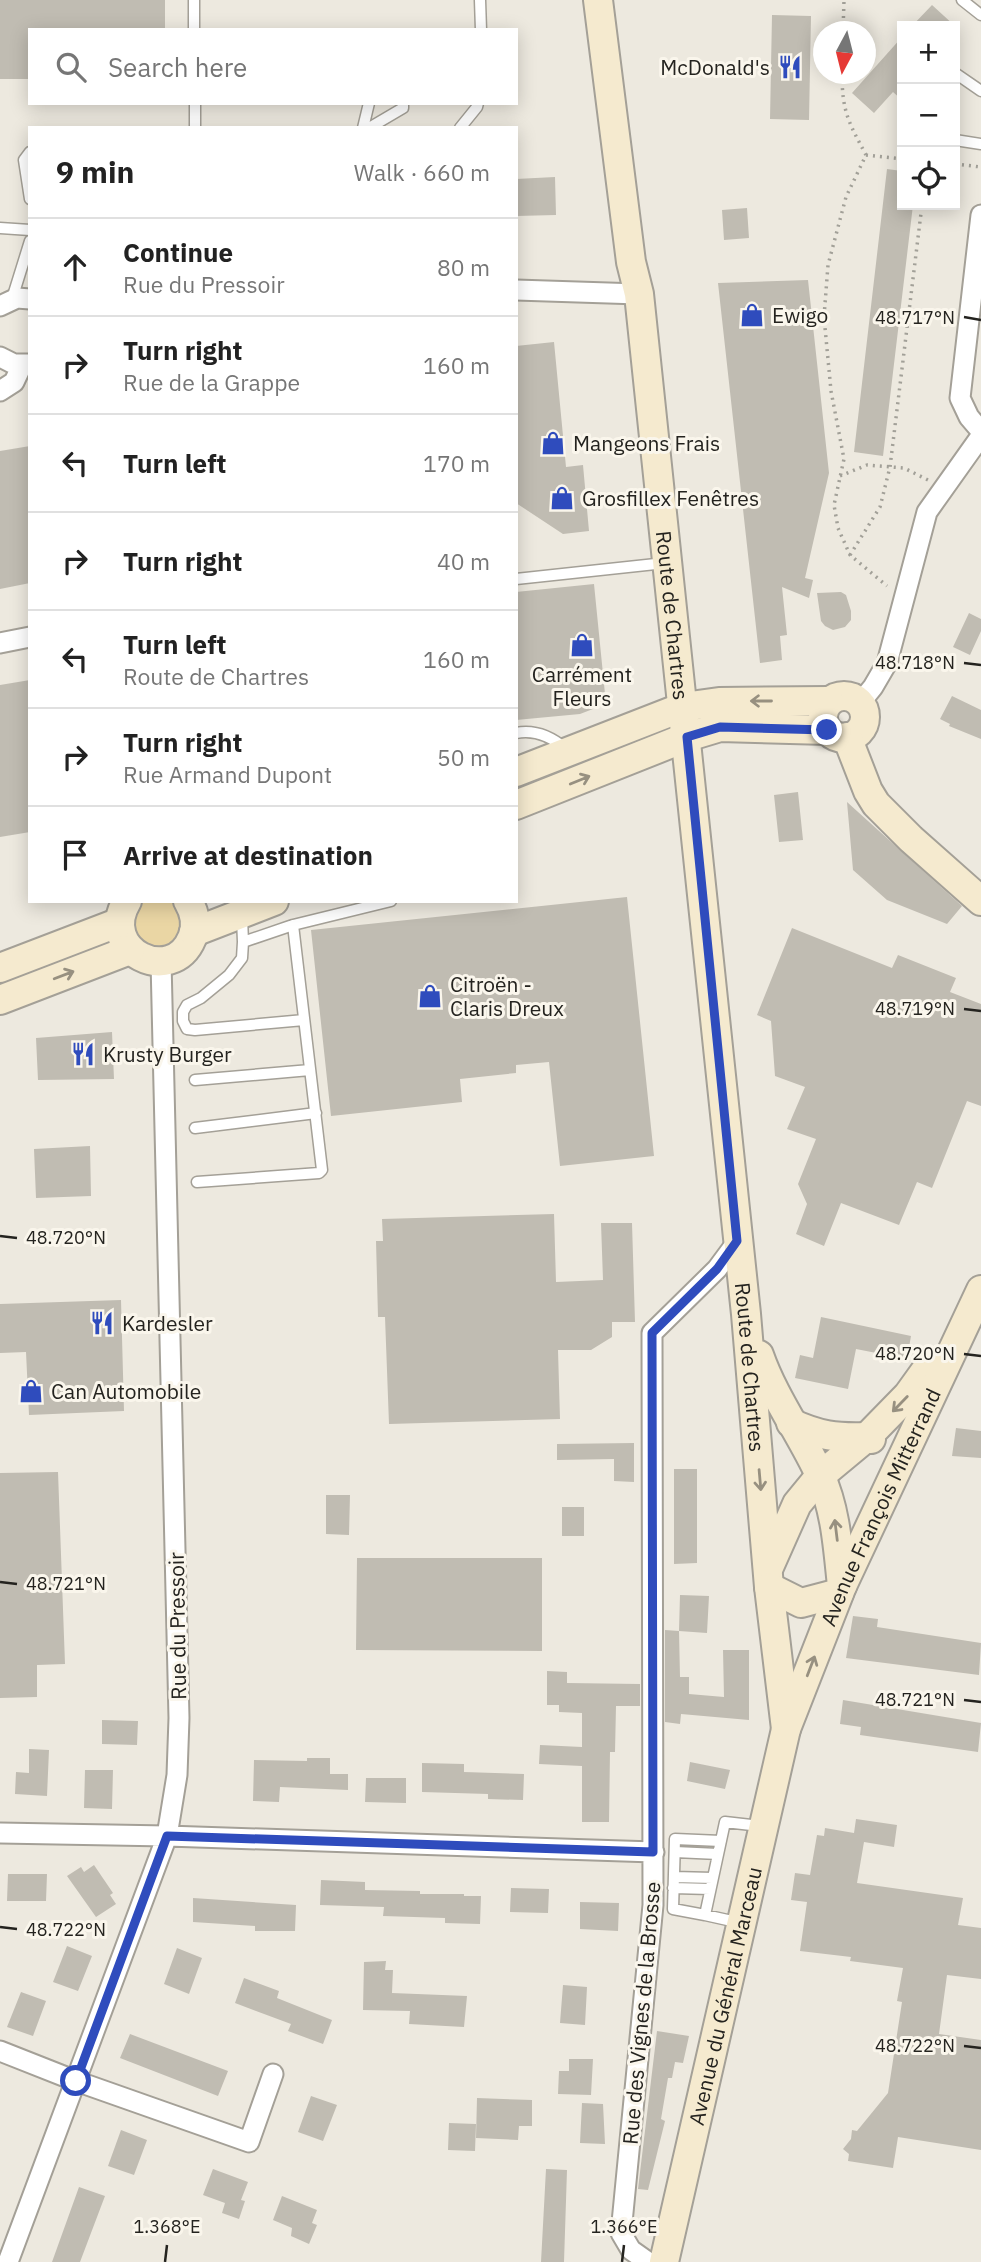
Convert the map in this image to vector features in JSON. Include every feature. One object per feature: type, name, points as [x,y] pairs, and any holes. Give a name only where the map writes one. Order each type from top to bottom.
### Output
[{"type":"main road","name":"Route de Chartres","points":[[598,0],[600,25],[617,87]]},
{"type":"main road","name":"Route de Chartres","points":[[611,0],[631,262],[639,294],[669,563],[786,1729]]},
{"type":"main road","points":[[829,701],[719,702],[683,707],[520,771],[526,801],[687,737],[720,727],[837,733],[858,732],[864,721],[860,703],[848,696],[835,697],[829,701],[823,718],[837,733],[876,804],[981,901]]},
{"type":"main road","points":[[123,912],[120,932],[130,950],[150,961],[161,961],[173,959],[190,943],[194,932],[193,910],[189,903]]},
{"type":"main road","points":[[194,932],[243,919],[271,903]]},
{"type":"main road","points":[[0,968],[123,912]]},
{"type":"main road","points":[[0,1000],[130,950]]},
{"type":"main road","points":[[746,1314],[769,1381],[820,1476],[834,1515],[841,1590],[801,1603],[769,1579],[797,1504],[820,1476],[867,1437],[908,1395],[975,1300]]},
{"type":"main road","name":"Avenue François Mitterrand","points":[[786,1729],[841,1590],[975,1300]]},
{"type":"main road","points":[[791,1423],[813,1433],[836,1438],[867,1437],[886,1445],[896,1468]]},
{"type":"main road","name":"Avenue du Général Marceau","points":[[664,2262],[786,1729]]},
{"type":"street","points":[[860,703],[887,663],[927,512],[981,433],[960,398],[981,215]]},
{"type":"street","points":[[518,290],[639,294]]},
{"type":"street","points":[[0,357],[14,364],[26,365]]},
{"type":"street","points":[[0,391],[14,382],[26,365]]},
{"type":"street","points":[[0,643],[28,637]]},
{"type":"street","name":"Rue du Pressoir","points":[[8,2262],[167,1836],[177,1775],[179,1718],[161,961]]},
{"type":"street","name":"Rue des Vignes de la Brosse","points":[[648,2262],[631,2250],[621,2233],[653,1905],[652,1333],[717,1269],[737,1241]]},
{"type":"street","points":[[0,1833],[653,1852]]},
{"type":"street","points":[[0,2051],[249,2143],[273,2074]]},
{"type":"lane","points":[[194,0],[194,28]]},
{"type":"lane","points":[[480,0],[480,28]]},
{"type":"lane","points":[[962,0],[981,15]]},
{"type":"lane","points":[[960,76],[981,91]]},
{"type":"lane","points":[[195,105],[195,126]]},
{"type":"lane","points":[[363,126],[369,105]]},
{"type":"lane","points":[[372,126],[403,108],[403,105]]},
{"type":"lane","points":[[462,126],[478,105]]},
{"type":"lane","points":[[960,141],[981,144]]},
{"type":"lane","points":[[28,155],[24,160],[28,187]]},
{"type":"lane","points":[[0,228],[28,230]]},
{"type":"lane","points":[[14,301],[28,248]]},
{"type":"lane","points":[[518,579],[669,563]]},
{"type":"lane","points":[[518,733],[525,731],[552,737],[569,752]]},
{"type":"lane","points":[[304,1020],[195,1030],[187,1029],[183,1012],[187,1005],[201,998],[229,975],[242,958],[243,919],[293,925],[383,903]]},
{"type":"lane","points":[[197,1182],[319,1173],[323,1167],[293,925]]},
{"type":"lane","points":[[195,1080],[310,1070]]},
{"type":"lane","points":[[195,1128],[316,1113]]},
{"type":"lane","points":[[705,1915],[725,1822],[764,1827]]},
{"type":"lane","points":[[721,1841],[675,1839],[673,1909],[742,1924]]},
{"type":"lane","points":[[675,1852],[718,1854]]},
{"type":"lane","points":[[674,1882],[713,1878]]},
{"type":"lane","points":[[674,1882],[710,1889]]},
{"type":"path","points":[[843,21],[844,0]]},
{"type":"path","points":[[842,84],[847,119],[866,155]]},
{"type":"path","points":[[866,155],[897,158]]},
{"type":"path","points":[[866,155],[846,197],[828,265],[824,317],[831,391],[844,459],[834,505],[838,528],[850,555],[903,598]]},
{"type":"path","points":[[960,165],[981,167]]},
{"type":"path","points":[[850,555],[880,507],[890,467],[921,210]]},
{"type":"path","points":[[840,476],[867,465],[904,468],[944,488]]},
{"type":"shaded area","points":[[138,903],[180,903],[185,909],[180,946],[142,950],[129,916]]},
{"type":"building","points":[[0,0],[165,0],[165,28],[28,28],[28,79],[0,79]]},
{"type":"building","points":[[932,5],[950,21],[917,21]]},
{"type":"building","name":"McDonald's","points":[[772,15],[811,16],[809,120],[770,119]]},
{"type":"building","points":[[897,43],[897,96],[893,92],[874,113],[852,93],[860,84],[876,84],[876,66]]},
{"type":"building","points":[[887,169],[897,170],[897,210],[912,210],[883,456],[854,452]]},
{"type":"building","points":[[555,177],[556,215],[518,216],[518,179]]},
{"type":"building","points":[[747,208],[749,238],[724,240],[722,210]]},
{"type":"building","points":[[808,280],[829,473],[805,578],[813,580],[809,598],[782,587],[787,635],[780,636],[782,660],[760,663],[718,283]]},
{"type":"building","points":[[554,342],[566,467],[583,465],[589,531],[563,534],[518,504],[518,346]]},
{"type":"building","points":[[28,446],[28,583],[0,589],[0,451]]},
{"type":"building","points":[[594,584],[606,704],[580,714],[518,720],[518,592]]},
{"type":"building","points":[[841,592],[846,595],[851,620],[845,627],[833,630],[821,621],[817,593]]},
{"type":"building","points":[[969,613],[981,619],[981,631],[970,655],[953,647]]},
{"type":"building","points":[[28,680],[28,832],[0,837],[0,685]]},
{"type":"building","points":[[952,696],[981,710],[981,739],[949,726],[950,724],[940,719]]},
{"type":"building","points":[[798,792],[803,840],[779,842],[774,795]]},
{"type":"building","points":[[847,802],[962,906],[947,924],[887,900],[853,870]]},
{"type":"building","name":"Citroën - Claris Dreux","points":[[627,897],[654,1156],[560,1166],[549,1062],[516,1065],[516,1073],[460,1079],[462,1102],[331,1116],[311,930]]},
{"type":"building","points":[[792,928],[892,968],[898,955],[956,978],[950,992],[981,1004],[981,1106],[967,1101],[932,1188],[917,1182],[899,1225],[841,1203],[824,1246],[796,1234],[807,1204],[798,1184],[816,1139],[787,1129],[805,1087],[775,1076],[771,1021],[757,1015]]},
{"type":"building","points":[[112,1032],[114,1079],[38,1080],[36,1038]]},
{"type":"building","points":[[90,1146],[91,1196],[36,1198],[34,1149]]},
{"type":"building","points":[[554,1214],[556,1282],[603,1280],[601,1223],[632,1223],[635,1322],[612,1322],[612,1337],[591,1350],[558,1350],[560,1419],[389,1424],[385,1317],[378,1317],[376,1241],[383,1241],[382,1219]]},
{"type":"building","points":[[121,1300],[124,1411],[29,1415],[26,1352],[0,1353],[0,1304]]},
{"type":"building","points":[[821,1317],[911,1336],[907,1359],[856,1349],[848,1389],[795,1378],[800,1355],[813,1358]]},
{"type":"building","points":[[956,1428],[981,1431],[981,1458],[952,1456]]},
{"type":"building","points":[[634,1443],[634,1482],[614,1481],[614,1459],[557,1460],[557,1444]]},
{"type":"building","points":[[674,1469],[697,1469],[697,1563],[674,1564]]},
{"type":"building","points":[[58,1472],[65,1664],[37,1665],[37,1697],[0,1698],[0,1473]]},
{"type":"building","points":[[326,1495],[350,1495],[349,1535],[326,1534]]},
{"type":"building","points":[[562,1507],[584,1507],[584,1536],[562,1536]]},
{"type":"building","points":[[357,1558],[542,1558],[542,1651],[356,1650]]},
{"type":"building","points":[[680,1595],[709,1596],[707,1633],[679,1631]]},
{"type":"building","points":[[853,1616],[878,1619],[877,1627],[981,1643],[979,1675],[846,1658]]},
{"type":"building","points":[[665,1630],[679,1631],[680,1677],[689,1677],[689,1694],[724,1697],[723,1650],[749,1650],[749,1720],[681,1714],[680,1724],[665,1722]]},
{"type":"building","points":[[547,1671],[567,1672],[567,1683],[640,1684],[640,1706],[616,1706],[615,1752],[610,1752],[609,1822],[582,1822],[582,1766],[539,1764],[540,1745],[582,1747],[582,1713],[559,1712],[559,1705],[547,1705]]},
{"type":"building","points":[[843,1700],[981,1723],[978,1752],[860,1735],[861,1727],[840,1724]]},
{"type":"building","points":[[102,1720],[138,1721],[137,1745],[102,1744]]},
{"type":"building","points":[[29,1749],[49,1750],[47,1796],[15,1794],[16,1772],[29,1773]]},
{"type":"building","points":[[307,1758],[330,1758],[330,1774],[348,1774],[348,1790],[280,1787],[279,1802],[253,1801],[254,1760],[307,1761]]},
{"type":"building","points":[[690,1762],[730,1770],[725,1789],[687,1781]]},
{"type":"building","points":[[422,1763],[464,1764],[464,1772],[524,1774],[523,1800],[488,1799],[488,1794],[422,1792]]},
{"type":"building","points":[[85,1770],[113,1770],[112,1809],[84,1808]]},
{"type":"building","points":[[366,1778],[406,1778],[406,1803],[365,1802]]},
{"type":"building","points":[[856,1819],[897,1825],[894,1847],[864,1842],[857,1883],[963,1898],[958,1925],[981,1928],[981,1979],[947,1975],[939,2034],[981,2040],[981,2150],[898,2137],[893,2168],[848,2161],[849,2154],[843,2149],[851,2139],[852,2130],[857,2131],[888,2093],[902,2002],[897,2001],[903,1968],[850,1961],[851,1957],[800,1951],[807,1902],[791,1900],[795,1873],[810,1875],[817,1835],[824,1836],[825,1828],[854,1833]]},
{"type":"building","points":[[94,1865],[113,1893],[110,1895],[116,1904],[96,1917],[67,1876],[81,1867],[84,1872]]},
{"type":"building","points":[[8,1874],[47,1874],[46,1901],[7,1901]]},
{"type":"building","points":[[321,1880],[365,1882],[365,1890],[481,1896],[480,1924],[445,1923],[445,1918],[383,1916],[384,1907],[320,1905]]},
{"type":"building","points":[[511,1888],[549,1889],[548,1913],[510,1912]]},
{"type":"building","points":[[193,1898],[296,1905],[295,1931],[255,1931],[255,1926],[193,1922]]},
{"type":"building","points":[[580,1902],[619,1903],[618,1931],[580,1929]]},
{"type":"building","points":[[67,1946],[92,1956],[78,1991],[53,1982]]},
{"type":"building","points":[[177,1948],[202,1958],[189,1994],[164,1984]]},
{"type":"building","points":[[386,1961],[385,1970],[393,1970],[392,1993],[467,1996],[464,2027],[409,2024],[410,2011],[363,2010],[364,1962]]},
{"type":"building","points":[[244,1978],[279,1991],[277,1998],[332,2020],[323,2044],[288,2031],[291,2024],[235,2003]]},
{"type":"building","points":[[563,1985],[587,1987],[585,2025],[560,2023]]},
{"type":"building","points":[[21,1992],[46,2001],[33,2036],[7,2027]]},
{"type":"building","points":[[657,2031],[689,2036],[683,2063],[675,2062],[672,2078],[668,2078],[661,2119],[665,2121],[648,2190],[638,2189]]},
{"type":"building","points":[[130,2034],[228,2071],[218,2096],[120,2058]]},
{"type":"building","points":[[569,2059],[593,2059],[591,2095],[558,2094],[559,2071],[569,2071]]},
{"type":"building","points":[[311,2096],[337,2105],[323,2141],[298,2132]]},
{"type":"building","points":[[477,2098],[532,2100],[532,2126],[519,2126],[518,2140],[476,2138]]},
{"type":"building","points":[[582,2103],[603,2104],[605,2144],[580,2143]]},
{"type":"building","points":[[449,2123],[476,2124],[475,2151],[448,2150]]},
{"type":"building","points":[[121,2130],[147,2140],[134,2175],[108,2166]]},
{"type":"building","points":[[213,2169],[248,2182],[241,2200],[245,2201],[239,2219],[222,2213],[225,2203],[203,2195]]},
{"type":"building","points":[[546,2169],[567,2170],[564,2262],[541,2262]]},
{"type":"building","points":[[79,2187],[105,2196],[80,2262],[52,2262]]},
{"type":"building","points":[[282,2196],[317,2210],[312,2223],[317,2225],[309,2244],[291,2236],[292,2228],[273,2220]]},
{"type":"place","name":"McDonald's","points":[[790,67]]},
{"type":"place","name":"Ewigo","points":[[752,315]]},
{"type":"place","name":"Mangeons Frais","points":[[553,443]]},
{"type":"place","name":"Grosfillex Fenêtres","points":[[562,498]]},
{"type":"place","name":"Carrément Fleurs","points":[[582,645]]},
{"type":"place","name":"Citroën - Claris Dreux","points":[[430,996]]},
{"type":"place","name":"Krusty Burger","points":[[83,1054]]},
{"type":"place","name":"Kardesler","points":[[102,1323]]},
{"type":"place","name":"Can Automobile","points":[[31,1391]]},
{"type":"route","points":[[76,2081],[167,1836],[653,1852],[652,1333],[717,1269],[737,1241],[687,737],[720,727],[827,730]]}]
